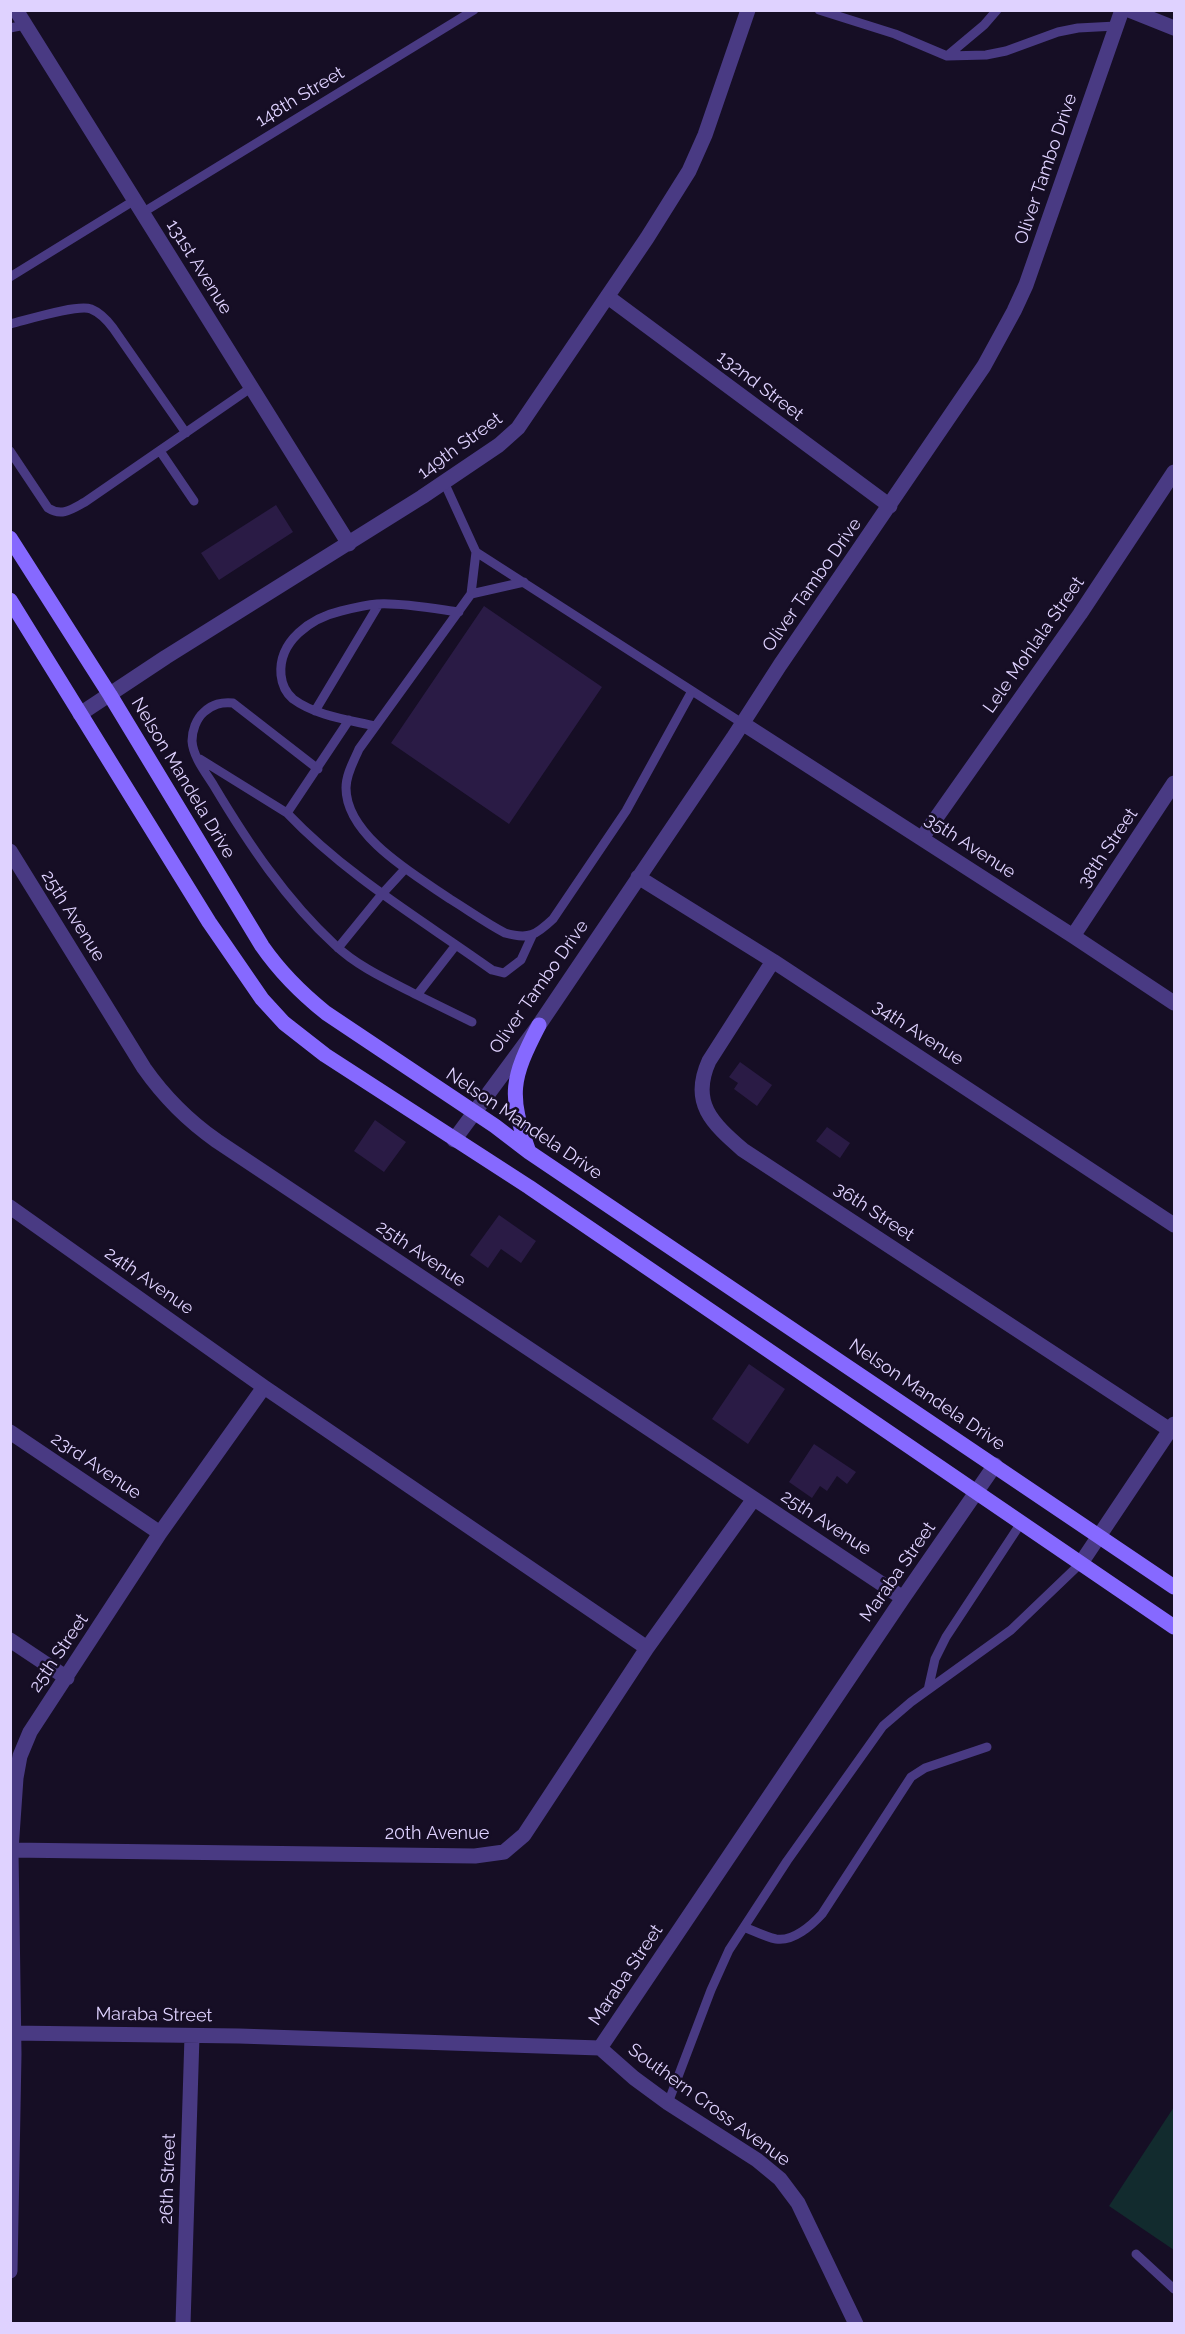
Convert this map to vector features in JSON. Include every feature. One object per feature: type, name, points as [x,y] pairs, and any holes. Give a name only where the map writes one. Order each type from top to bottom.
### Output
[{"type":"main road","name":"Nelson Mandela Drive","points":[[10,538],[110,695],[278,969],[302,993],[326,1013],[474,1112],[529,1152],[1101,1535],[1174,1587]]},
{"type":"main road","points":[[10,600],[209,922],[262,999],[284,1023],[306,1042],[529,1187],[1174,1627]]},
{"type":"main road","points":[[529,1152],[516,1111],[514,1085],[522,1057],[538,1025]]},
{"type":"street","name":"131st Avenue","points":[[16,10],[18,26],[139,206],[349,544]]},
{"type":"street","name":"149th Street","points":[[80,714],[166,657],[349,544],[444,482],[499,445],[518,428],[677,193],[705,135],[748,10]]},
{"type":"street","name":"Oliver Tambo Drive","points":[[454,1140],[538,1025],[984,366],[1014,311],[1030,274],[1122,10]]},
{"type":"street","points":[[1129,10],[1174,28]]},
{"type":"street","name":"132nd Street","points":[[608,297],[890,506]]},
{"type":"street","name":"Lele Mohlala Street","points":[[922,838],[1080,614],[1174,472]]},
{"type":"street","name":"35th Avenue","points":[[742,723],[1073,936],[1174,1004]]},
{"type":"street","name":"38th Street","points":[[1073,936],[1174,783]]},
{"type":"street","name":"25th Avenue","points":[[10,851],[144,1068],[163,1095],[183,1116],[753,1500],[903,1598]]},
{"type":"street","name":"34th Avenue","points":[[638,877],[773,961],[1174,1225]]},
{"type":"street","name":"36th Street","points":[[773,961],[709,1061],[703,1075],[702,1094],[705,1109],[716,1127],[743,1150],[1172,1427],[1081,1563]]},
{"type":"street","name":"24th Avenue","points":[[10,1207],[264,1387],[647,1648]]},
{"type":"street","name":"25th Street","points":[[10,2271],[11,1850],[16,1778],[20,1756],[30,1732],[160,1533],[264,1387]]},
{"type":"street","name":"23rd Avenue","points":[[10,1432],[160,1533]]},
{"type":"street","name":"Maraba Street","points":[[12,2033],[600,2048],[903,1598],[996,1465]]},
{"type":"street","name":"20th Avenue","points":[[11,1850],[475,1856],[504,1852],[524,1835],[647,1648],[753,1500]]},
{"type":"street","points":[[10,1640],[67,1678]]},
{"type":"street","name":"26th Street","points":[[183,2324],[192,2036]]},
{"type":"street","name":"Southern Cross Avenue","points":[[600,2048],[634,2078],[668,2103],[757,2160],[787,2188],[819,2245],[856,2324]]},
{"type":"lane","name":"148th Street","points":[[10,277],[139,206],[474,10]]},
{"type":"lane","points":[[819,10],[895,33],[946,56],[986,55],[1006,51],[1058,32],[1078,28],[1116,26]]},
{"type":"lane","points":[[946,56],[984,25],[997,10]]},
{"type":"lane","points":[[10,324],[84,308],[98,312],[113,328],[186,433]]},
{"type":"lane","points":[[10,451],[48,508],[56,513],[63,513],[85,502],[252,387]]},
{"type":"lane","points":[[160,451],[194,501]]},
{"type":"lane","points":[[444,482],[476,552],[471,594],[359,749],[348,772],[346,788],[350,809],[362,828],[405,869],[494,927],[519,937],[532,936],[541,931],[553,919],[627,811],[692,691]]},
{"type":"lane","points":[[476,552],[742,723]]},
{"type":"lane","points":[[471,594],[525,582]]},
{"type":"lane","points":[[375,726],[315,711],[288,694],[282,683],[280,663],[295,635],[319,618],[379,604],[459,612]]},
{"type":"lane","points":[[315,711],[379,604]]},
{"type":"lane","points":[[318,769],[233,703],[217,703],[200,716],[194,728],[192,742],[196,757],[279,885],[315,926],[338,948],[377,974],[472,1022]]},
{"type":"lane","points":[[287,813],[349,720]]},
{"type":"lane","points":[[196,757],[287,813],[333,858],[492,970],[504,973],[517,965],[532,936]]},
{"type":"lane","points":[[338,948],[405,869]]},
{"type":"lane","points":[[417,995],[456,945]]},
{"type":"lane","points":[[928,1690],[935,1659],[946,1637],[1021,1523]]},
{"type":"lane","points":[[668,2103],[711,1990],[729,1950],[787,1862],[884,1726],[928,1690],[1011,1630],[1081,1563]]},
{"type":"lane","points":[[744,1927],[778,1940],[793,1936],[814,1923],[911,1777],[925,1768],[987,1747]]},
{"type":"lane","points":[[1136,2254],[1174,2289]]},
{"type":"green space","points":[[1174,2107],[1174,2250],[1109,2206]]},
{"type":"building","points":[[276,505],[293,532],[219,580],[201,553]]},
{"type":"building","points":[[484,606],[602,687],[509,824],[391,743]]},
{"type":"building","points":[[740,1062],[772,1085],[757,1106],[734,1089],[738,1083],[729,1077]]},
{"type":"building","points":[[375,1120],[406,1142],[384,1172],[354,1151]]},
{"type":"building","points":[[827,1127],[850,1143],[840,1158],[816,1141]]},
{"type":"building","points":[[499,1215],[536,1241],[521,1263],[501,1249],[488,1268],[470,1255]]},
{"type":"building","points":[[749,1364],[785,1389],[748,1444],[712,1419]]},
{"type":"building","points":[[814,1444],[856,1472],[847,1484],[837,1476],[827,1491],[820,1486],[812,1498],[789,1482]]}]
